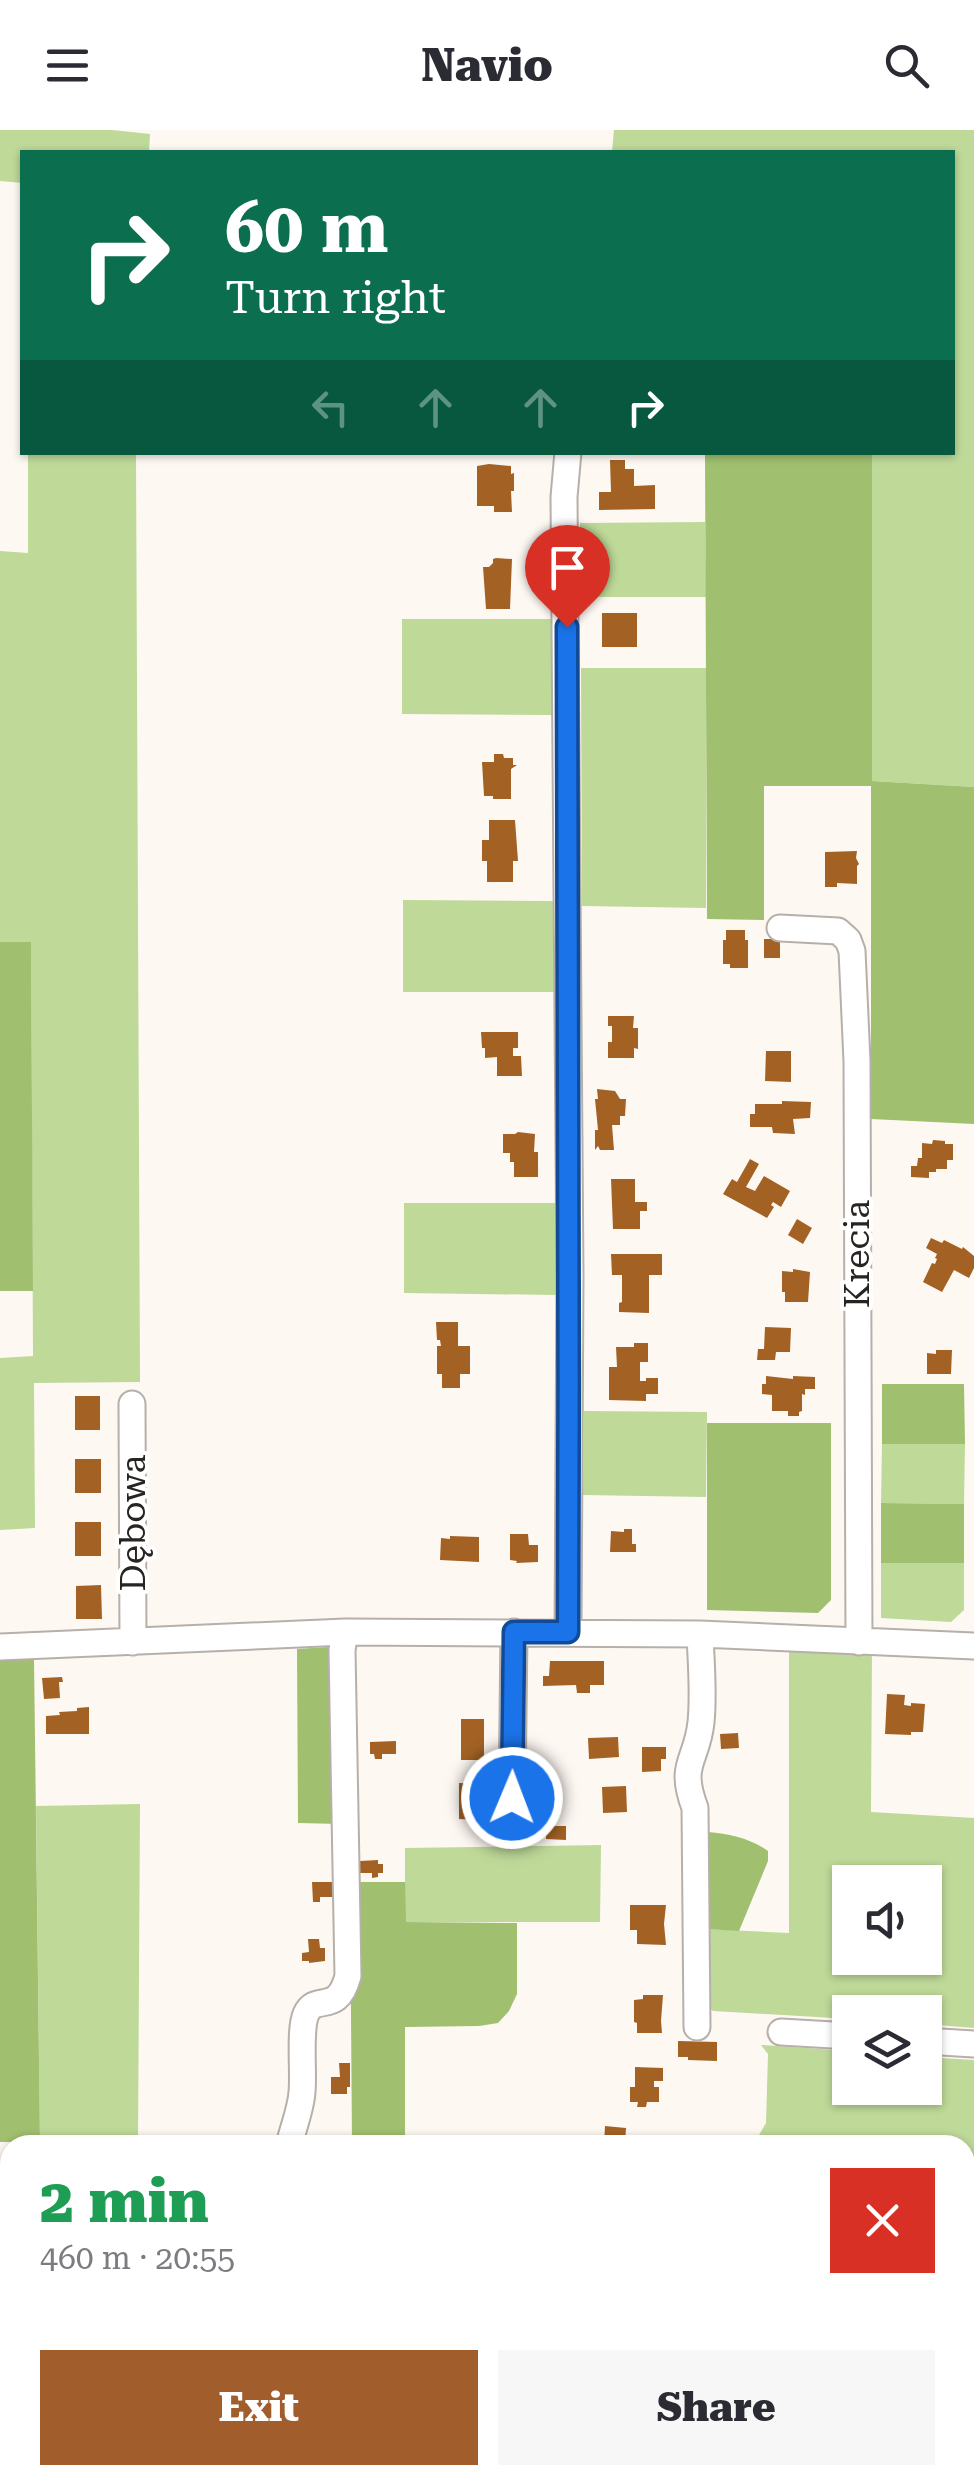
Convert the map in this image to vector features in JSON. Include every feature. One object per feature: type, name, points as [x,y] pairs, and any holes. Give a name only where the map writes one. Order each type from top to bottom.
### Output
[{"type":"street","points":[[568,455],[564,498],[570,1277],[568,1632]]},
{"type":"street","name":"Krecia","points":[[780,928],[838,931],[848,940],[852,952],[857,1061],[859,1642]]},
{"type":"street","name":"Dębowa","points":[[132,1404],[133,1642]]},
{"type":"street","points":[[0,1648],[346,1632],[700,1634],[974,1646]]},
{"type":"street","points":[[292,2135],[302,2097],[304,2022],[308,2010],[314,2004],[338,1998],[348,1976],[342,1650],[346,1632]]},
{"type":"street","points":[[512,1798],[514,1632]]},
{"type":"street","points":[[697,2027],[695,1808],[689,1791],[688,1765],[701,1721],[700,1634]]},
{"type":"street","points":[[781,2032],[832,2035]]},
{"type":"street","points":[[942,2042],[974,2044]]},
{"type":"green space","points":[[0,130],[150,134],[149,150],[20,150],[20,183],[0,181]]},
{"type":"green space","points":[[614,130],[974,130],[974,787],[872,781],[872,455],[955,455],[955,150],[612,150]]},
{"type":"green space","points":[[28,455],[136,455],[140,1382],[34,1383],[35,1528],[0,1530],[0,1358],[33,1356],[31,942],[0,942],[0,551],[28,553]]},
{"type":"green space","points":[[705,455],[872,455],[872,781],[974,787],[974,1124],[871,1119],[871,786],[764,786],[764,920],[707,919]]},
{"type":"green space","points":[[705,522],[706,597],[581,597],[580,523]]},
{"type":"green space","points":[[402,619],[554,619],[554,715],[402,714]]},
{"type":"green space","points":[[581,668],[706,668],[706,908],[582,906]]},
{"type":"green space","points":[[403,900],[555,901],[556,992],[403,992]]},
{"type":"green space","points":[[0,942],[31,942],[33,1291],[0,1291]]},
{"type":"green space","points":[[404,1203],[556,1203],[556,1295],[404,1293]]},
{"type":"green space","points":[[882,1384],[964,1384],[965,1444],[882,1444]]},
{"type":"green space","points":[[584,1411],[707,1412],[706,1497],[583,1495]]},
{"type":"green space","points":[[707,1423],[831,1423],[831,1600],[818,1613],[707,1610]]},
{"type":"green space","points":[[882,1444],[965,1444],[964,1504],[881,1503]]},
{"type":"green space","points":[[881,1503],[964,1504],[964,1563],[881,1563]]},
{"type":"green space","points":[[881,1563],[964,1563],[964,1610],[951,1622],[881,1618]]},
{"type":"green space","points":[[328,1647],[338,1657],[340,1824],[298,1823],[297,1649]]},
{"type":"green space","points":[[789,1647],[872,1649],[871,1812],[974,1818],[974,2028],[942,2025],[942,1995],[832,1995],[832,2018],[713,2011],[705,2003],[706,1929],[789,1933]]},
{"type":"green space","points":[[0,1658],[34,1658],[40,2135],[0,2135]]},
{"type":"green space","points":[[140,1804],[138,2135],[40,2135],[36,1806]]},
{"type":"green space","points":[[708,1832],[739,1837],[768,1851],[768,1861],[739,1931],[706,1929]]},
{"type":"green space","points":[[601,1845],[600,1922],[405,1922],[405,1848]]},
{"type":"green space","points":[[350,1882],[405,1882],[406,1922],[517,1923],[517,1994],[509,2011],[498,2023],[479,2026],[405,2027],[405,2135],[352,2135]]},
{"type":"green space","points":[[761,2045],[832,2050],[832,2105],[942,2105],[942,2058],[974,2060],[974,2135],[759,2135],[766,2123],[768,2054]]},
{"type":"building","points":[[610,460],[625,460],[625,469],[634,469],[634,486],[655,485],[655,509],[599,510],[599,492],[611,492]]},
{"type":"building","points":[[477,466],[511,466],[512,512],[494,512],[494,506],[477,506]]},
{"type":"building","points":[[496,558],[512,559],[510,609],[486,609],[483,567],[489,567]]},
{"type":"building","points":[[602,613],[637,613],[637,647],[602,647]]},
{"type":"building","points":[[494,754],[513,758],[513,765],[517,765],[511,769],[511,799],[484,796],[482,762],[494,762]]},
{"type":"building","points":[[489,820],[515,820],[518,861],[513,861],[513,882],[487,882],[482,840],[489,840]]},
{"type":"building","points":[[857,851],[857,884],[825,887],[825,852]]},
{"type":"building","points":[[726,930],[745,930],[748,968],[723,964]]},
{"type":"building","points":[[764,939],[780,939],[780,958],[764,958]]},
{"type":"building","points":[[608,1016],[634,1016],[638,1049],[634,1048],[634,1058],[608,1058],[612,1026],[608,1026]]},
{"type":"building","points":[[481,1032],[518,1032],[518,1048],[513,1048],[513,1056],[521,1056],[522,1076],[497,1076],[497,1057],[485,1058]]},
{"type":"building","points":[[766,1051],[791,1051],[791,1082],[765,1081]]},
{"type":"building","points":[[597,1089],[615,1091],[620,1099],[626,1099],[625,1116],[620,1116],[620,1125],[612,1125],[614,1150],[600,1150],[598,1146],[595,1150]]},
{"type":"building","points":[[811,1102],[810,1118],[793,1119],[795,1134],[773,1133],[772,1127],[750,1127],[755,1104]]},
{"type":"building","points":[[503,1134],[535,1134],[538,1177],[514,1177],[510,1153],[503,1153]]},
{"type":"building","points":[[933,1140],[953,1144],[953,1160],[947,1160],[947,1169],[929,1172],[929,1178],[911,1177],[911,1166],[917,1166],[918,1158],[922,1158],[922,1143],[932,1144]]},
{"type":"building","points":[[750,1159],[759,1164],[746,1187],[755,1191],[764,1176],[790,1191],[781,1207],[773,1202],[767,1218],[723,1194],[732,1179],[737,1182]]},
{"type":"building","points":[[611,1179],[635,1179],[635,1202],[647,1202],[647,1211],[640,1211],[640,1229],[613,1229]]},
{"type":"building","points":[[797,1219],[812,1228],[803,1244],[788,1235]]},
{"type":"building","points":[[931,1238],[963,1247],[974,1256],[969,1278],[954,1270],[942,1292],[923,1282],[937,1259],[937,1254],[926,1248]]},
{"type":"building","points":[[611,1254],[662,1254],[662,1275],[649,1275],[649,1313],[619,1312],[622,1275],[612,1275]]},
{"type":"building","points":[[782,1271],[810,1272],[808,1302],[785,1302]]},
{"type":"building","points":[[436,1322],[458,1322],[458,1346],[470,1346],[470,1374],[460,1374],[460,1388],[442,1388],[442,1374],[437,1374],[437,1346],[441,1346]]},
{"type":"building","points":[[765,1327],[791,1328],[790,1352],[776,1352],[775,1360],[757,1360],[758,1349],[764,1349]]},
{"type":"building","points":[[634,1343],[648,1343],[648,1362],[640,1362],[640,1381],[658,1378],[658,1394],[646,1394],[646,1401],[609,1400],[609,1367],[617,1367],[616,1347],[634,1347]]},
{"type":"building","points":[[936,1350],[952,1350],[951,1374],[927,1374],[927,1353],[936,1354]]},
{"type":"building","points":[[766,1376],[815,1377],[815,1389],[805,1389],[805,1395],[802,1394],[799,1416],[772,1411],[772,1395],[762,1394]]},
{"type":"building","points":[[75,1396],[100,1396],[100,1430],[75,1430]]},
{"type":"building","points":[[75,1459],[101,1459],[101,1493],[75,1493]]},
{"type":"building","points":[[75,1522],[101,1522],[101,1556],[75,1556]]},
{"type":"building","points":[[632,1529],[636,1552],[610,1552],[611,1531]]},
{"type":"building","points":[[510,1534],[528,1534],[529,1545],[538,1545],[538,1562],[510,1560]]},
{"type":"building","points":[[479,1537],[479,1562],[440,1560],[441,1538]]},
{"type":"building","points":[[101,1585],[102,1619],[76,1619],[76,1586]]},
{"type":"building","points":[[550,1661],[604,1661],[604,1685],[590,1685],[590,1693],[577,1693],[576,1685],[543,1686],[543,1676],[549,1676]]},
{"type":"building","points":[[62,1677],[60,1698],[44,1699],[42,1678]]},
{"type":"building","points":[[887,1694],[905,1695],[904,1705],[925,1704],[923,1732],[885,1734]]},
{"type":"building","points":[[89,1707],[89,1734],[46,1734],[46,1716]]},
{"type":"building","points":[[461,1719],[484,1719],[484,1760],[461,1760]]},
{"type":"building","points":[[738,1733],[739,1748],[721,1749],[720,1734]]},
{"type":"building","points":[[618,1737],[619,1757],[589,1759],[588,1738]]},
{"type":"building","points":[[396,1741],[396,1754],[382,1754],[382,1759],[375,1759],[370,1754],[370,1742]]},
{"type":"building","points":[[642,1747],[666,1747],[661,1771],[642,1772]]},
{"type":"building","points":[[459,1783],[485,1784],[482,1820],[459,1819]]},
{"type":"building","points":[[626,1786],[627,1812],[603,1813],[602,1787]]},
{"type":"building","points":[[546,1826],[566,1826],[566,1840],[546,1839]]},
{"type":"building","points":[[378,1860],[378,1864],[383,1864],[383,1873],[378,1873],[378,1877],[360,1873],[360,1861]]},
{"type":"building","points":[[312,1882],[335,1882],[335,1897],[320,1897],[320,1902],[313,1902]]},
{"type":"building","points":[[630,1905],[666,1905],[666,1945],[637,1944],[637,1930],[630,1930]]},
{"type":"building","points":[[308,1939],[319,1939],[320,1948],[325,1948],[325,1961],[302,1961],[302,1953],[309,1952]]},
{"type":"building","points":[[643,1995],[663,1995],[662,2033],[637,2033],[634,2000],[643,1999]]},
{"type":"building","points":[[678,2041],[717,2042],[717,2061],[678,2057]]},
{"type":"building","points":[[339,2063],[350,2063],[350,2087],[347,2094],[331,2094],[331,2077],[340,2077]]},
{"type":"building","points":[[635,2067],[663,2068],[663,2081],[654,2081],[654,2087],[659,2087],[659,2102],[637,2107],[638,2102],[630,2102]]},
{"type":"building","points":[[605,2126],[626,2128],[626,2135],[605,2135]]},
{"type":"route","points":[[512,1798],[514,1632],[568,1632],[567,627]]}]
